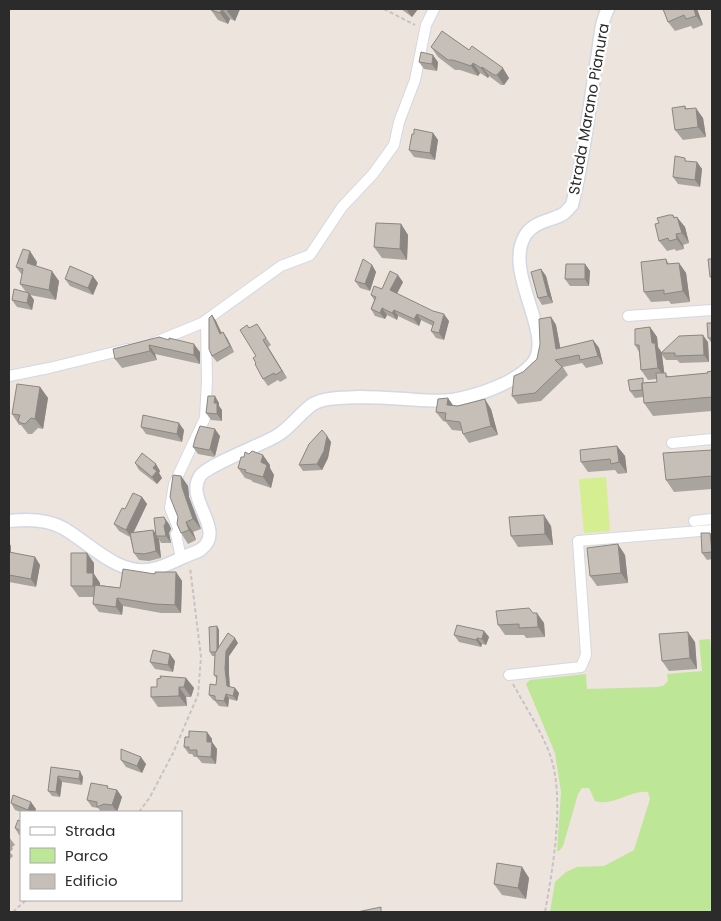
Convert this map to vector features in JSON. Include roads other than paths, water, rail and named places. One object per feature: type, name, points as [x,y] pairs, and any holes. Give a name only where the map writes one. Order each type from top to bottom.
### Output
[{"type":"street","points":[[9,376],[158,342],[206,320],[281,266],[310,255],[342,207],[373,174],[394,145],[399,122],[415,80],[425,30],[434,9]]},
{"type":"street","name":"Strada Marano Pianura","points":[[9,521],[46,522],[62,527],[106,558],[134,569],[153,569],[186,560],[207,542],[210,530],[195,494],[196,485],[204,471],[279,435],[315,403],[344,398],[451,400],[496,387],[519,375],[533,363],[538,353],[537,328],[519,259],[521,245],[527,232],[536,224],[564,213],[572,205],[587,129],[593,77],[604,20],[608,9]]},
{"type":"street","points":[[628,316],[712,310]]},
{"type":"street","points":[[186,560],[176,534],[179,530],[170,508],[174,484],[205,418],[207,390],[206,320]]},
{"type":"street","points":[[672,443],[712,439]]},
{"type":"street","points":[[694,521],[712,519]]},
{"type":"street","points":[[509,675],[581,667],[584,662],[586,655],[578,541],[712,530]]}]
